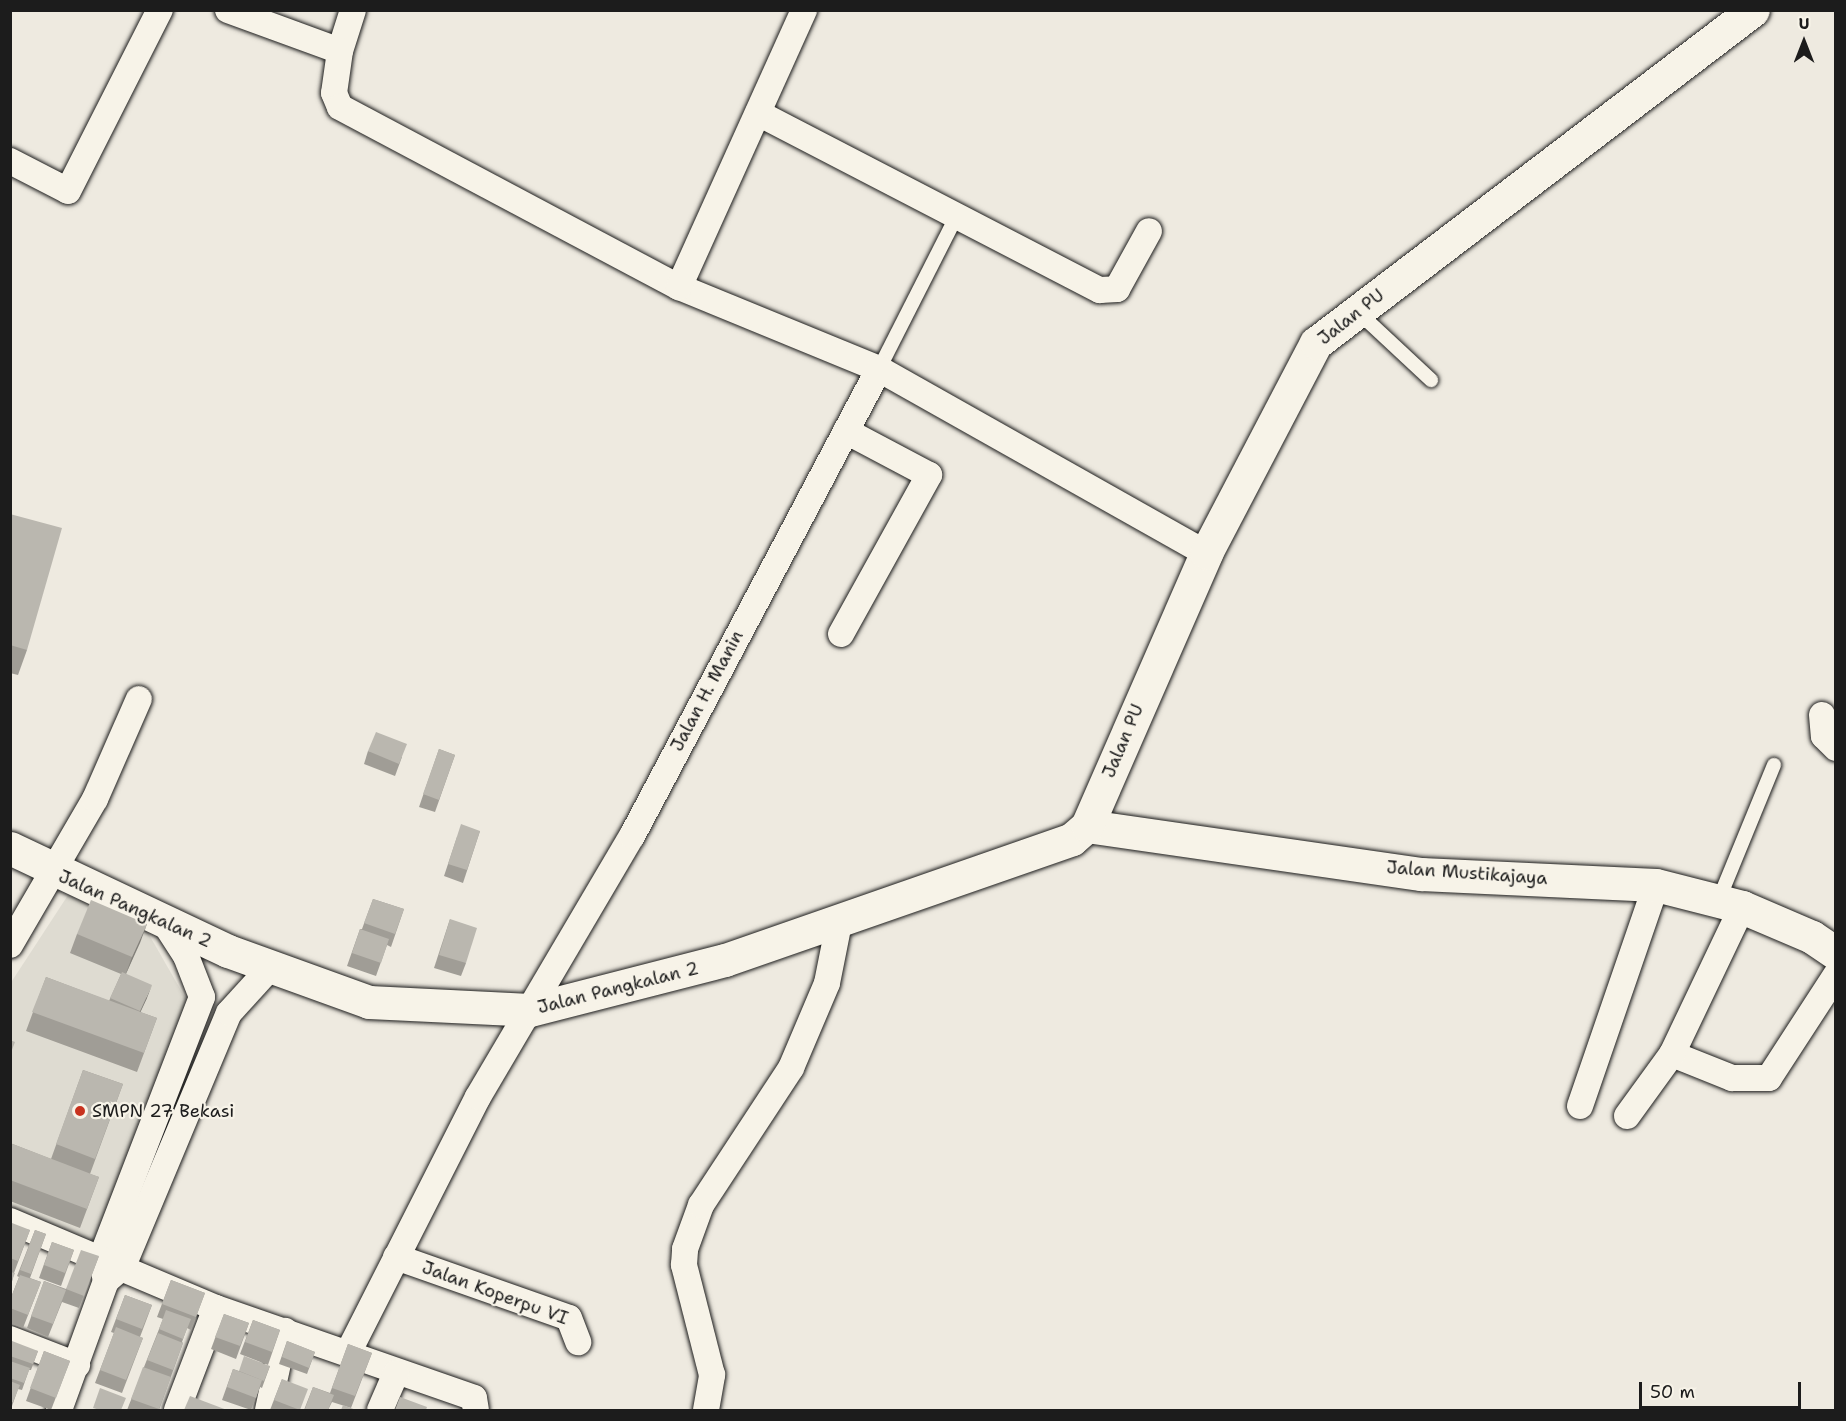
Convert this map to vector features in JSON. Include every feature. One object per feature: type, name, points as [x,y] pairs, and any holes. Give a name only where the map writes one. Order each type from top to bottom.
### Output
[{"type":"street","points":[[10,161],[68,191],[160,10]]},
{"type":"street","points":[[228,10],[340,51]]},
{"type":"street","points":[[353,10],[340,51],[334,93],[340,107],[679,287],[879,369],[1206,553]]},
{"type":"street","points":[[679,287],[804,10]]},
{"type":"street","name":"Jalan PU","points":[[1087,825],[1206,553],[1295,375],[1316,343],[1753,10]]},
{"type":"street","points":[[758,113],[1100,290],[1117,289],[1149,231]]},
{"type":"street","name":"Jalan H. Manin","points":[[348,1353],[396,1257],[530,1010],[632,836],[879,369]]},
{"type":"street","points":[[842,634],[929,475],[846,430]]},
{"type":"street","points":[[10,945],[95,799],[139,699]]},
{"type":"street","points":[[1822,715],[1824,736],[1836,748]]},
{"type":"street","name":"Jalan Pangkalan 2","points":[[10,848],[52,872],[162,918],[270,968],[369,1002],[530,1010],[725,960],[840,918],[1065,842],[1087,825]]},
{"type":"street","name":"Jalan Mustikajaya","points":[[1087,825],[1421,874],[1656,885],[1731,903],[1812,937],[1836,953]]},
{"type":"street","points":[[1580,1106],[1656,885]]},
{"type":"street","points":[[1628,1116],[1672,1054],[1731,903]]},
{"type":"street","points":[[59,1410],[77,1365],[200,1005],[186,956],[162,918]]},
{"type":"street","points":[[706,1410],[712,1375],[684,1265],[685,1249],[701,1205],[791,1068],[827,983],[840,918]]},
{"type":"street","points":[[110,1268],[230,1014],[270,968]]},
{"type":"street","points":[[1672,1054],[1732,1078],[1768,1078],[1836,975]]},
{"type":"street","points":[[200,1005],[230,1014]]},
{"type":"street","points":[[10,1221],[110,1268],[216,1308],[348,1353],[396,1373],[474,1398],[476,1410]]},
{"type":"street","name":"Jalan Koperpu VI","points":[[396,1257],[569,1318],[578,1342]]},
{"type":"street","points":[[186,1408],[216,1308]]},
{"type":"street","points":[[268,1410],[285,1331]]},
{"type":"street","points":[[10,1339],[77,1365]]},
{"type":"street","points":[[381,1410],[396,1373]]},
{"type":"lane","points":[[879,369],[953,223]]},
{"type":"lane","points":[[1358,312],[1431,380]]},
{"type":"lane","points":[[1731,903],[1774,765]]},
{"type":"shaded area","name":"SMPN 27 Bekasi","points":[[72,889],[140,919],[194,1013],[92,1242],[11,1209],[10,984]]},
{"type":"building","points":[[10,514],[62,528],[27,650],[10,645]]},
{"type":"building","points":[[376,732],[407,744],[399,764],[368,751]]},
{"type":"building","points":[[439,749],[455,755],[439,800],[423,794]]},
{"type":"building","points":[[461,824],[480,831],[467,870],[448,864]]},
{"type":"building","points":[[373,899],[404,909],[395,934],[364,923]]},
{"type":"building","points":[[91,900],[147,924],[132,957],[77,934]]},
{"type":"building","points":[[450,919],[477,928],[466,963],[439,955]]},
{"type":"building","points":[[360,929],[389,939],[381,963],[352,953]]},
{"type":"building","points":[[122,972],[152,985],[140,1011],[110,998]]},
{"type":"building","points":[[46,977],[157,1018],[144,1053],[32,1012]]},
{"type":"building","points":[[10,1040],[15,1042],[10,1055]]},
{"type":"building","points":[[83,1070],[123,1084],[95,1159],[56,1144]]},
{"type":"building","points":[[10,1143],[99,1177],[87,1209],[10,1180]]},
{"type":"building","points":[[12,1223],[30,1230],[18,1261],[10,1258],[10,1226]]},
{"type":"building","points":[[35,1230],[46,1234],[31,1274],[20,1270]]},
{"type":"building","points":[[52,1242],[74,1250],[65,1273],[44,1265]]},
{"type":"building","points":[[81,1250],[99,1256],[84,1296],[66,1289]]},
{"type":"building","points":[[10,1272],[15,1273],[10,1286]]},
{"type":"building","points":[[20,1275],[41,1282],[28,1315],[10,1308],[10,1300]]},
{"type":"building","points":[[171,1280],[205,1293],[196,1317],[162,1304]]},
{"type":"building","points":[[44,1281],[66,1290],[53,1324],[31,1316]]},
{"type":"building","points":[[125,1295],[152,1305],[142,1329],[116,1319]]},
{"type":"building","points":[[166,1310],[191,1319],[183,1339],[159,1329]]},
{"type":"building","points":[[224,1314],[249,1323],[240,1346],[215,1337]]},
{"type":"building","points":[[253,1320],[280,1330],[272,1352],[245,1342]]},
{"type":"building","points":[[116,1327],[143,1338],[126,1380],[100,1370]]},
{"type":"building","points":[[158,1333],[183,1343],[173,1370],[147,1360]]},
{"type":"building","points":[[12,1341],[38,1351],[33,1364],[10,1356]]},
{"type":"building","points":[[287,1341],[315,1352],[309,1368],[282,1357]]},
{"type":"building","points":[[348,1344],[372,1353],[355,1396],[332,1388]]},
{"type":"building","points":[[44,1351],[70,1361],[56,1398],[30,1388]]},
{"type":"building","points":[[244,1356],[270,1366],[264,1381],[239,1371]]},
{"type":"building","points":[[10,1361],[30,1368],[24,1383],[10,1378]]},
{"type":"building","points":[[143,1367],[171,1377],[159,1409],[131,1399]]},
{"type":"building","points":[[233,1369],[262,1380],[256,1398],[227,1387]]},
{"type":"building","points":[[282,1379],[308,1389],[300,1410],[274,1400]]},
{"type":"building","points":[[10,1381],[20,1385],[13,1402],[10,1402]]},
{"type":"building","points":[[313,1387],[334,1395],[328,1410],[305,1409]]},
{"type":"building","points":[[100,1388],[126,1398],[121,1410],[93,1408]]},
{"type":"building","points":[[190,1396],[227,1410],[184,1410]]},
{"type":"building","points":[[400,1397],[427,1407],[426,1410],[395,1410]]},
{"type":"building","points":[[343,1405],[356,1410],[341,1410]]},
{"type":"place","name":"SMPN 27 Bekasi","points":[[80,1111]]}]
